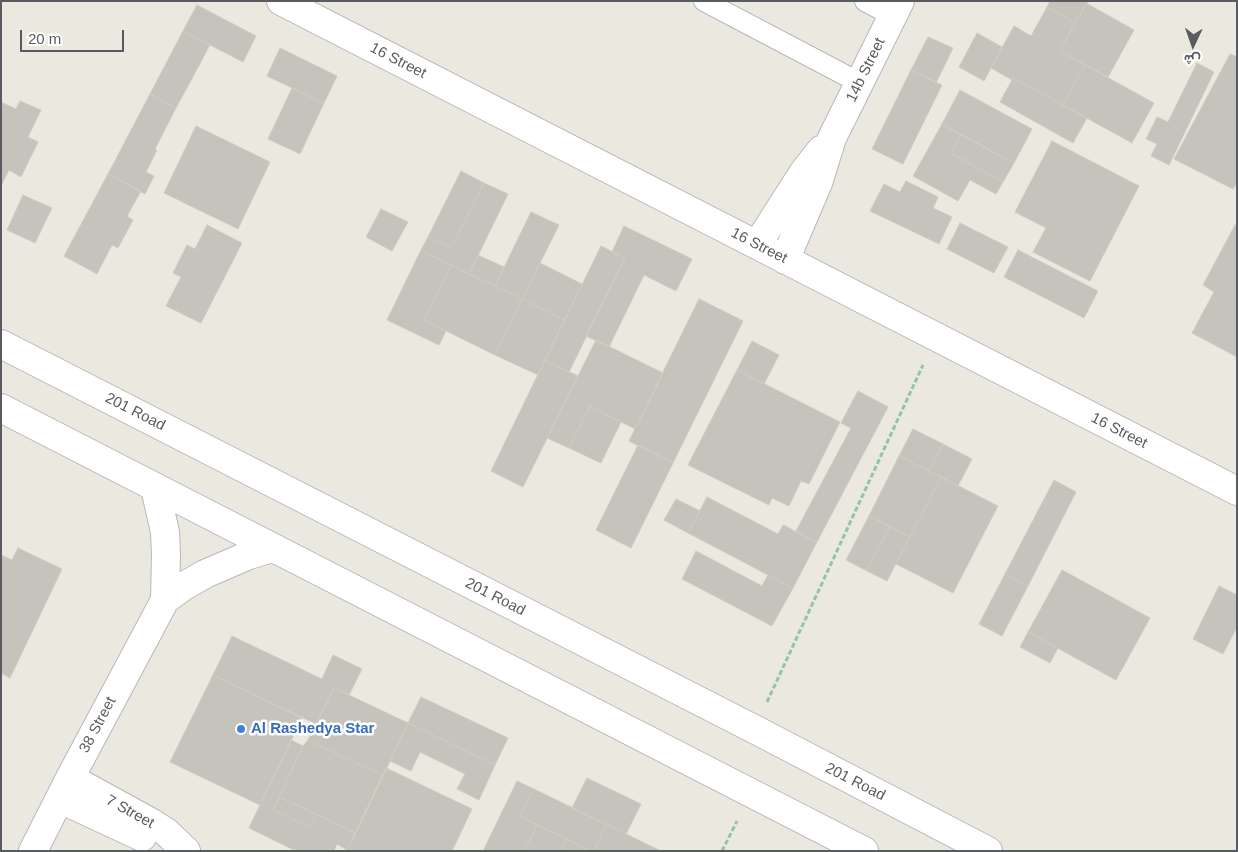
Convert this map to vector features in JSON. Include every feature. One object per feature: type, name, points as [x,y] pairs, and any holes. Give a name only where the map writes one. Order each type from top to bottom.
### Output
[{"type":"street","name":"16 Street","points":[[281,1],[1237,491]]},
{"type":"street","name":"14b Street","points":[[785,260],[818,183],[832,138],[897,9]]},
{"type":"street","name":"14b Street","points":[[756,245],[812,161],[832,138]]},
{"type":"street","name":"201 Road","points":[[1,344],[754,729],[988,851]]},
{"type":"street","points":[[1,408],[864,851]]},
{"type":"street","name":"38 Street","points":[[155,488],[164,532],[166,554],[165,600]]},
{"type":"street","name":"38 Street","points":[[33,851],[165,600],[205,574],[249,555],[272,548]]},
{"type":"street","name":"7 Street","points":[[65,788],[152,823],[166,832],[186,851]]},
{"type":"lane","points":[[704,1],[860,83]]},
{"type":"lane","points":[[865,1],[897,9]]},
{"type":"path","points":[[754,729],[936,337]]},
{"type":"building","points":[[1050,1],[1088,1],[1075,23],[1047,7]]},
{"type":"building","points":[[1086,3],[1134,30],[1108,77],[1060,51]]},
{"type":"building","points":[[197,5],[256,36],[243,62],[183,31]]},
{"type":"building","points":[[1047,7],[1075,23],[1060,51],[1085,65],[1063,105],[991,68],[1014,26],[1031,36]]},
{"type":"building","points":[[183,31],[210,45],[176,108],[150,94]]},
{"type":"building","points":[[977,33],[1002,47],[984,81],[959,67]]},
{"type":"building","points":[[928,37],[953,48],[936,83],[911,70]]},
{"type":"building","points":[[280,48],[337,76],[324,103],[267,76]]},
{"type":"building","points":[[1230,54],[1237,57],[1237,183],[1233,189],[1174,159]]},
{"type":"building","points":[[1197,63],[1214,72],[1169,165],[1151,156],[1157,144],[1146,139],[1157,117],[1168,122]]},
{"type":"building","points":[[1085,65],[1154,103],[1132,143],[1063,105]]},
{"type":"building","points":[[911,70],[942,85],[903,164],[872,149]]},
{"type":"building","points":[[1013,78],[1087,118],[1073,143],[1000,102]]},
{"type":"building","points":[[292,88],[324,103],[300,154],[268,139]]},
{"type":"building","points":[[960,90],[1032,129],[1014,163],[942,124]]},
{"type":"building","points":[[150,94],[176,108],[155,149],[157,150],[146,172],[154,176],[145,194],[108,174]]},
{"type":"building","points":[[20,101],[41,110],[28,137],[38,142],[21,177],[9,170],[1,186],[1,102],[16,109]]},
{"type":"building","points":[[942,124],[961,135],[951,153],[1003,182],[996,194],[970,180],[958,201],[913,176]]},
{"type":"building","points":[[196,126],[270,162],[238,229],[164,193]]},
{"type":"building","points":[[961,135],[1014,163],[1003,182],[951,153]]},
{"type":"building","points":[[1052,141],[1139,186],[1090,281],[1033,252],[1046,228],[1015,212]]},
{"type":"building","points":[[461,171],[484,183],[451,248],[428,237]]},
{"type":"building","points":[[108,174],[141,191],[127,216],[133,220],[118,248],[112,245],[97,274],[64,256]]},
{"type":"building","points":[[906,181],[938,197],[933,208],[952,217],[939,244],[870,211],[884,184],[900,192]]},
{"type":"building","points":[[484,183],[508,194],[469,274],[421,250],[428,237],[451,248]]},
{"type":"building","points":[[23,195],[52,208],[35,243],[7,230]]},
{"type":"building","points":[[381,209],[408,222],[392,251],[366,237]]},
{"type":"building","points":[[531,212],[559,225],[522,299],[495,286]]},
{"type":"building","points":[[960,223],[1008,247],[994,273],[947,249]]},
{"type":"building","points":[[207,225],[242,243],[201,323],[166,306],[181,277],[173,273],[187,245],[195,249]]},
{"type":"building","points":[[1235,225],[1237,226],[1237,357],[1192,333],[1214,292],[1203,285]]},
{"type":"building","points":[[624,226],[692,259],[676,291],[644,275],[609,347],[586,336],[625,258],[612,252]]},
{"type":"building","points":[[601,246],[625,258],[569,372],[545,360]]},
{"type":"building","points":[[421,250],[451,265],[424,320],[446,331],[439,345],[387,320]]},
{"type":"building","points":[[1018,250],[1098,291],[1084,318],[1004,277]]},
{"type":"building","points":[[478,255],[504,267],[495,286],[469,274]]},
{"type":"building","points":[[540,263],[582,284],[565,320],[522,299]]},
{"type":"building","points":[[451,265],[522,299],[495,355],[424,320]]},
{"type":"building","points":[[522,299],[565,320],[538,375],[495,355]]},
{"type":"building","points":[[699,299],[743,321],[673,463],[629,441]]},
{"type":"building","points":[[596,340],[663,373],[635,429],[590,406],[569,448],[547,438]]},
{"type":"building","points":[[752,341],[779,355],[764,384],[737,370]]},
{"type":"building","points":[[545,360],[578,376],[523,487],[491,471]]},
{"type":"building","points":[[737,370],[840,422],[809,484],[801,481],[789,506],[772,498],[769,505],[688,465]]},
{"type":"building","points":[[858,391],[888,407],[817,542],[796,531],[851,428],[841,423]]},
{"type":"building","points":[[590,406],[621,422],[601,463],[569,448]]},
{"type":"building","points":[[913,429],[943,444],[929,471],[899,456]]},
{"type":"building","points":[[943,444],[972,459],[958,486],[929,471]]},
{"type":"building","points":[[638,445],[673,463],[631,548],[596,530]]},
{"type":"building","points":[[899,456],[941,477],[910,537],[869,516]]},
{"type":"building","points":[[941,477],[998,506],[953,593],[896,564]]},
{"type":"building","points":[[1054,480],[1076,492],[1028,586],[1005,574]]},
{"type":"building","points":[[707,497],[778,534],[783,525],[817,542],[793,588],[688,533]]},
{"type":"building","points":[[676,499],[700,511],[688,533],[664,520]]},
{"type":"building","points":[[869,516],[890,526],[867,571],[846,560]]},
{"type":"building","points":[[890,526],[910,537],[887,581],[867,571]]},
{"type":"building","points":[[18,548],[62,569],[10,678],[1,673],[1,555],[12,560]]},
{"type":"building","points":[[696,551],[762,586],[768,575],[793,588],[772,626],[682,579]]},
{"type":"building","points":[[1062,570],[1150,618],[1116,680],[1028,632]]},
{"type":"building","points":[[1005,574],[1028,586],[1002,636],[979,624]]},
{"type":"building","points":[[1219,586],[1237,595],[1237,627],[1223,654],[1193,639]]},
{"type":"building","points":[[1028,632],[1058,648],[1050,663],[1020,647]]},
{"type":"building","points":[[232,636],[322,679],[333,655],[362,669],[349,695],[334,688],[316,724],[213,675]]},
{"type":"building","name":"Al Rashedya Star","points":[[213,675],[302,718],[260,805],[170,762]]},
{"type":"building","points":[[334,688],[408,723],[383,776],[308,740]]},
{"type":"building","points":[[421,697],[508,738],[495,765],[408,723]]},
{"type":"building","points":[[408,723],[495,765],[479,800],[457,789],[465,774],[420,752],[411,771],[390,761]]},
{"type":"building","points":[[291,740],[303,746],[273,810],[309,827],[316,814],[356,833],[347,850],[337,844],[334,851],[296,851],[249,828]]},
{"type":"building","points":[[308,740],[383,776],[356,833],[279,797],[303,746]]},
{"type":"building","points":[[386,768],[472,809],[452,851],[347,850]]},
{"type":"building","points":[[587,778],[641,804],[626,834],[572,808]]},
{"type":"building","points":[[517,781],[534,789],[520,816],[537,825],[524,851],[483,851]]},
{"type":"building","points":[[534,789],[606,824],[594,851],[590,851],[520,816]]},
{"type":"building","points":[[279,797],[316,814],[309,827],[273,810]]},
{"type":"building","points":[[606,824],[626,834],[661,851],[594,851]]},
{"type":"building","points":[[537,825],[567,839],[561,851],[524,851]]},
{"type":"building","points":[[567,839],[590,851],[561,851]]},
{"type":"place","name":"Al Rashedya Star","points":[[241,729]]}]
